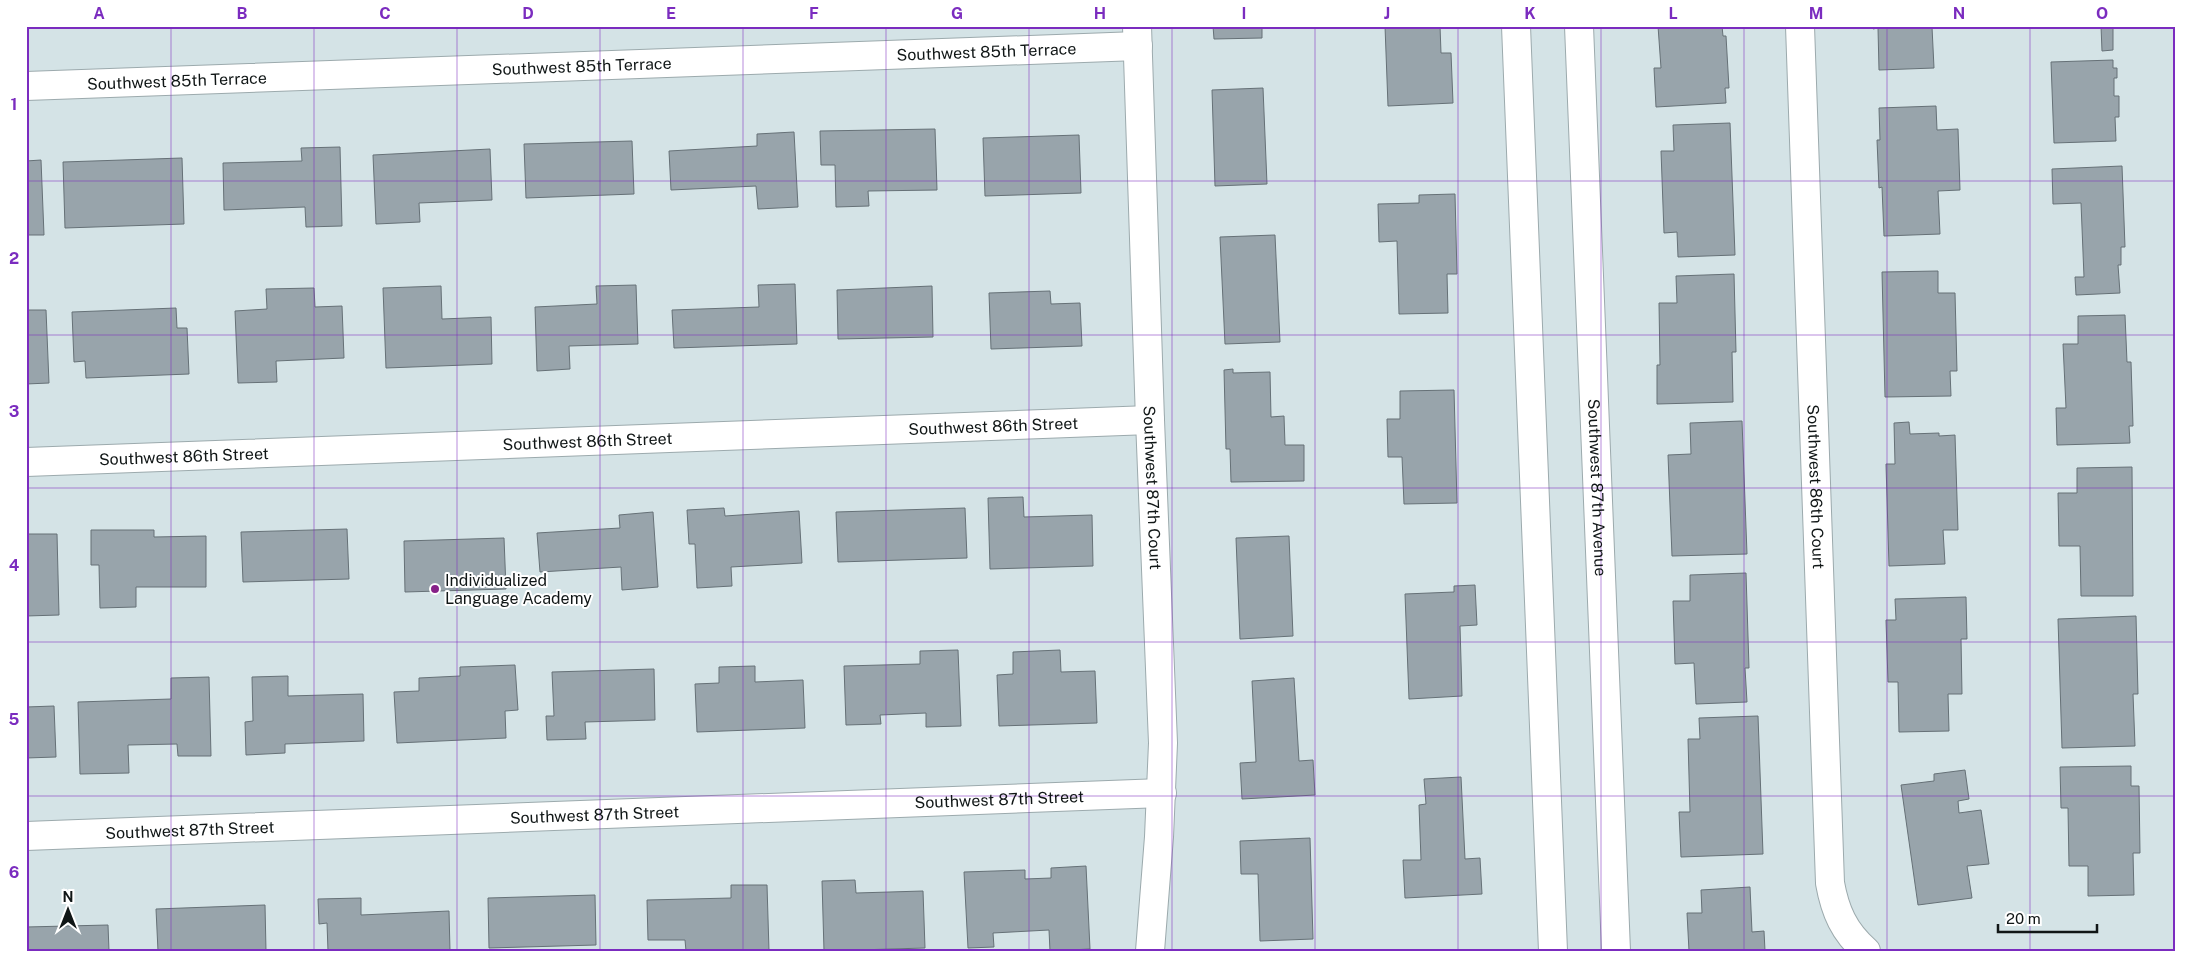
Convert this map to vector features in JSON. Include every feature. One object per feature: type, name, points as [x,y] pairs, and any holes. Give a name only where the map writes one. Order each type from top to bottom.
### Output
[{"type":"street","points":[[1516,26],[1553,951]]},
{"type":"street","name":"Southwest 87th Avenue","points":[[1579,26],[1616,951]]},
{"type":"street","name":"Southwest 86th Court","points":[[1800,26],[1830,883],[1839,917],[1860,946]]},
{"type":"street","name":"Southwest 85th Terrace","points":[[26,86],[1137,36]]},
{"type":"street","name":"Southwest 87th Court","points":[[1137,36],[1163,743],[1162,793],[1150,951]]},
{"type":"street","name":"Southwest 86th Street","points":[[26,462],[1150,420]]},
{"type":"street","name":"Southwest 87th Street","points":[[26,836],[1162,793]]},
{"type":"building","points":[[1213,26],[1262,26],[1262,38],[1214,39]]},
{"type":"building","points":[[1385,26],[1440,26],[1441,53],[1451,53],[1453,103],[1388,106]]},
{"type":"building","points":[[1658,26],[1722,26],[1723,36],[1726,36],[1729,88],[1725,88],[1726,103],[1656,107],[1654,68],[1661,68]]},
{"type":"building","points":[[1873,26],[1953,26],[1932,27],[1934,68],[1879,70],[1878,28],[1873,29]]},
{"type":"building","points":[[2101,26],[2113,26],[2113,50],[2102,51]]},
{"type":"building","points":[[2113,60],[2113,68],[2117,68],[2117,78],[2114,78],[2114,96],[2119,96],[2119,117],[2115,117],[2116,141],[2054,143],[2051,62]]},
{"type":"building","points":[[1263,88],[1267,184],[1215,186],[1212,90]]},
{"type":"building","points":[[1936,106],[1937,130],[1958,129],[1960,190],[1938,191],[1940,234],[1884,236],[1882,187],[1879,188],[1877,140],[1880,140],[1879,108]]},
{"type":"building","points":[[1730,123],[1735,255],[1678,257],[1677,232],[1664,233],[1661,151],[1674,151],[1673,125]]},
{"type":"building","points":[[935,129],[937,190],[868,191],[869,206],[836,207],[835,165],[821,165],[820,131]]},
{"type":"building","points":[[794,132],[798,207],[758,209],[756,186],[671,190],[669,151],[757,146],[757,134]]},
{"type":"building","points":[[1079,135],[1081,193],[985,196],[983,138]]},
{"type":"building","points":[[632,141],[634,194],[526,198],[524,144]]},
{"type":"building","points":[[340,147],[342,226],[306,227],[305,207],[224,210],[223,163],[302,161],[301,148]]},
{"type":"building","points":[[490,149],[492,200],[419,203],[420,222],[376,224],[373,155]]},
{"type":"building","points":[[182,158],[184,224],[65,228],[63,162]]},
{"type":"building","points":[[41,160],[44,235],[26,235],[26,161]]},
{"type":"building","points":[[2122,166],[2125,247],[2121,247],[2121,265],[2118,265],[2120,293],[2076,295],[2075,277],[2084,277],[2081,203],[2053,204],[2052,169]]},
{"type":"building","points":[[1455,194],[1457,274],[1447,274],[1448,313],[1399,314],[1397,241],[1379,242],[1378,204],[1419,203],[1419,195]]},
{"type":"building","points":[[1275,235],[1280,342],[1225,344],[1220,237]]},
{"type":"building","points":[[1938,271],[1938,293],[1955,293],[1957,371],[1950,371],[1951,396],[1885,397],[1882,272]]},
{"type":"building","points":[[1734,274],[1736,352],[1732,352],[1733,402],[1657,404],[1657,365],[1660,365],[1659,303],[1677,303],[1676,276]]},
{"type":"building","points":[[795,284],[797,344],[674,348],[672,310],[759,307],[758,285]]},
{"type":"building","points":[[636,285],[638,344],[569,346],[570,369],[537,371],[535,307],[597,304],[596,286]]},
{"type":"building","points":[[441,286],[442,319],[491,317],[492,364],[386,368],[383,288]]},
{"type":"building","points":[[932,286],[933,337],[838,339],[837,290]]},
{"type":"building","points":[[314,288],[315,307],[342,306],[344,358],[276,361],[277,382],[238,383],[235,311],[267,309],[266,289]]},
{"type":"building","points":[[1050,291],[1051,304],[1080,303],[1082,346],[991,349],[989,293]]},
{"type":"building","points":[[176,308],[177,328],[187,328],[189,374],[86,378],[85,361],[74,362],[72,312]]},
{"type":"building","points":[[26,310],[46,310],[49,383],[26,384]]},
{"type":"building","points":[[2125,315],[2127,362],[2131,362],[2133,426],[2129,426],[2130,443],[2057,445],[2056,408],[2066,408],[2063,344],[2078,344],[2078,316]]},
{"type":"building","points":[[1233,369],[1233,373],[1270,372],[1271,417],[1284,416],[1285,445],[1304,445],[1304,481],[1231,482],[1230,449],[1226,449],[1224,370]]},
{"type":"building","points":[[1454,390],[1457,503],[1404,504],[1402,457],[1388,457],[1387,419],[1400,419],[1400,391]]},
{"type":"building","points":[[1742,421],[1747,554],[1672,556],[1668,455],[1691,454],[1690,423]]},
{"type":"building","points":[[1909,422],[1910,434],[1939,433],[1939,436],[1955,435],[1958,530],[1943,530],[1945,564],[1889,566],[1886,464],[1895,464],[1894,423]]},
{"type":"building","points":[[2132,467],[2133,596],[2081,596],[2080,546],[2059,546],[2058,493],[2077,493],[2077,468]]},
{"type":"building","points":[[1023,497],[1024,517],[1092,515],[1093,566],[990,569],[988,498]]},
{"type":"building","points":[[724,508],[725,516],[799,511],[802,563],[731,567],[732,586],[697,588],[695,544],[689,544],[687,510]]},
{"type":"building","points":[[965,508],[967,558],[838,562],[836,512]]},
{"type":"building","points":[[653,512],[658,587],[622,590],[621,567],[540,572],[537,533],[620,528],[619,515]]},
{"type":"building","points":[[347,529],[349,579],[243,582],[241,532]]},
{"type":"building","points":[[91,530],[154,530],[154,537],[206,536],[206,587],[136,587],[136,607],[100,608],[99,565],[91,565]]},
{"type":"building","points":[[26,534],[57,534],[59,615],[26,616]]},
{"type":"building","points":[[1289,536],[1293,636],[1240,639],[1236,538]]},
{"type":"building","points":[[504,538],[506,589],[405,592],[404,541]]},
{"type":"building","points":[[1746,573],[1749,668],[1745,668],[1747,702],[1696,704],[1694,663],[1675,664],[1673,601],[1690,601],[1690,575]]},
{"type":"building","points":[[1475,585],[1477,625],[1460,626],[1462,696],[1409,699],[1405,594],[1454,592],[1454,586]]},
{"type":"building","points":[[1966,597],[1967,639],[1961,639],[1962,694],[1948,694],[1949,731],[1899,732],[1898,682],[1888,682],[1886,620],[1896,620],[1895,599]]},
{"type":"building","points":[[2136,616],[2138,694],[2133,694],[2135,746],[2062,748],[2058,619]]},
{"type":"building","points":[[958,650],[961,726],[926,727],[926,713],[880,715],[881,724],[846,725],[844,666],[920,664],[920,651]]},
{"type":"building","points":[[1060,650],[1061,672],[1095,671],[1097,723],[999,726],[997,675],[1013,674],[1013,652]]},
{"type":"building","points":[[515,665],[518,710],[505,711],[506,738],[397,743],[394,692],[419,691],[419,678],[460,676],[460,667]]},
{"type":"building","points":[[755,666],[755,682],[803,680],[805,728],[697,732],[695,684],[719,683],[719,667]]},
{"type":"building","points":[[654,669],[655,720],[585,722],[586,739],[547,740],[546,716],[554,716],[552,672]]},
{"type":"building","points":[[288,676],[288,696],[363,694],[364,741],[285,744],[285,753],[246,755],[245,722],[253,721],[252,677]]},
{"type":"building","points":[[209,677],[211,756],[178,756],[177,744],[128,745],[129,773],[80,774],[78,702],[171,699],[171,678]]},
{"type":"building","points":[[1294,678],[1299,761],[1313,760],[1315,795],[1242,799],[1240,763],[1256,762],[1252,681]]},
{"type":"building","points":[[54,706],[56,757],[26,758],[26,707]]},
{"type":"building","points":[[1758,716],[1763,854],[1681,857],[1679,812],[1690,812],[1688,739],[1700,739],[1699,718]]},
{"type":"building","points":[[2131,766],[2131,786],[2139,786],[2140,853],[2133,853],[2134,895],[2088,896],[2088,866],[2069,866],[2068,808],[2061,808],[2060,767]]},
{"type":"building","points":[[1965,770],[1969,799],[1958,801],[1959,813],[1981,810],[1989,864],[1967,866],[1972,898],[1918,905],[1901,785],[1934,781],[1934,774]]},
{"type":"building","points":[[1461,777],[1465,859],[1480,858],[1482,894],[1405,898],[1403,860],[1421,860],[1419,805],[1426,804],[1424,779]]},
{"type":"building","points":[[1310,838],[1313,939],[1260,941],[1258,874],[1241,874],[1240,841]]},
{"type":"building","points":[[1086,866],[1090,949],[1050,951],[1049,930],[993,933],[994,947],[968,948],[964,872],[1025,870],[1025,879],[1051,878],[1051,868]]},
{"type":"building","points":[[855,880],[856,893],[923,891],[925,948],[824,951],[822,881]]},
{"type":"building","points":[[731,885],[767,885],[769,951],[686,951],[685,940],[648,940],[647,900],[731,898]]},
{"type":"building","points":[[1750,887],[1752,932],[1764,931],[1765,951],[1689,951],[1687,913],[1702,913],[1701,890]]},
{"type":"building","points":[[595,895],[596,945],[489,948],[488,898]]},
{"type":"building","points":[[361,898],[361,915],[449,911],[450,951],[328,951],[327,923],[319,924],[318,899]]},
{"type":"building","points":[[265,905],[266,951],[158,951],[156,909]]},
{"type":"building","points":[[108,925],[109,951],[26,951],[26,927]]},
{"type":"place","name":"Individualized Language Academy","points":[[435,589]]}]
